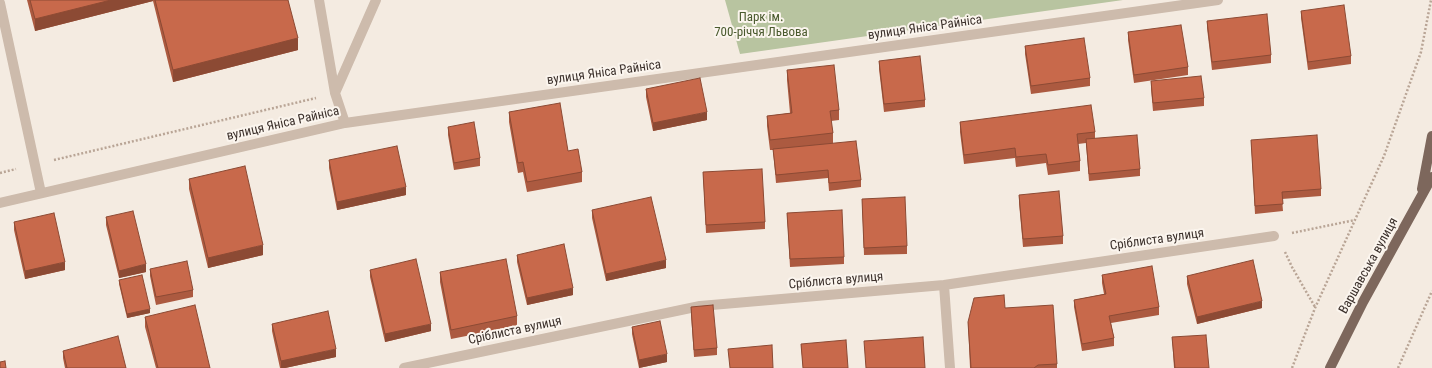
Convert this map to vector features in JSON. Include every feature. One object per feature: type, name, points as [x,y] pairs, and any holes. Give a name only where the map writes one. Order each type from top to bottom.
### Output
[{"type":"main road","points":[[1421,197],[1432,136]]},
{"type":"main road","name":"Варшавська вулиця","points":[[1330,368],[1363,302],[1432,177]]},
{"type":"street","points":[[319,0],[336,93],[345,123]]},
{"type":"street","points":[[336,93],[376,0]]},
{"type":"street","name":"вулиця Яніса Райніса","points":[[0,203],[345,123],[1218,0]]},
{"type":"street","points":[[0,3],[41,193]]},
{"type":"street","name":"Сріблиста вулиця","points":[[404,368],[700,306],[944,285],[1274,236]]},
{"type":"street","points":[[944,285],[950,368]]},
{"type":"path","points":[[1292,368],[1315,308],[1384,156],[1422,52],[1431,0]]},
{"type":"path","points":[[0,173],[336,93]]},
{"type":"path","points":[[1315,308],[1292,267],[1283,247],[1274,236],[1355,220]]},
{"type":"path","points":[[1398,368],[1432,291]]},
{"type":"green space","name":"Парк ім. 700-річчя Львова","points":[[725,0],[1123,0],[740,54]]},
{"type":"building","points":[[30,0],[111,0],[35,19]]},
{"type":"building","points":[[155,0],[288,0],[298,38],[173,70]]},
{"type":"building","points":[[1344,5],[1351,56],[1308,62],[1301,11]]},
{"type":"building","points":[[1267,14],[1271,55],[1212,62],[1207,21]]},
{"type":"building","points":[[1181,25],[1188,67],[1134,75],[1128,32]]},
{"type":"building","points":[[1084,38],[1090,78],[1031,86],[1025,46]]},
{"type":"building","points":[[920,56],[925,100],[884,104],[879,61]]},
{"type":"building","points":[[834,65],[839,110],[830,111],[833,133],[770,140],[767,116],[792,113],[787,70]]},
{"type":"building","points":[[1201,76],[1204,98],[1153,103],[1151,81]]},
{"type":"building","points":[[700,78],[707,112],[653,123],[646,89]]},
{"type":"building","points":[[560,103],[568,151],[578,149],[582,172],[527,182],[523,162],[518,163],[509,112]]},
{"type":"building","points":[[1091,105],[1095,132],[1077,134],[1080,161],[1048,165],[1046,154],[1016,157],[1015,148],[964,155],[960,122]]},
{"type":"building","points":[[474,122],[480,158],[454,163],[448,127]]},
{"type":"building","points":[[1137,135],[1140,169],[1089,174],[1086,139]]},
{"type":"building","points":[[1317,135],[1321,189],[1282,192],[1283,204],[1255,206],[1251,140]]},
{"type":"building","points":[[856,141],[861,180],[829,183],[828,170],[776,175],[773,149]]},
{"type":"building","points":[[397,146],[406,187],[337,202],[329,160]]},
{"type":"building","points":[[245,166],[263,245],[208,258],[189,179]]},
{"type":"building","points":[[762,169],[765,222],[706,225],[703,172]]},
{"type":"building","points":[[1059,191],[1063,236],[1023,239],[1019,195]]},
{"type":"building","points":[[651,197],[666,260],[606,274],[592,210]]},
{"type":"building","points":[[905,197],[907,246],[864,248],[862,199]]},
{"type":"building","points":[[842,210],[844,257],[790,259],[787,213]]},
{"type":"building","points":[[133,211],[146,264],[119,271],[106,217]]},
{"type":"building","points":[[54,213],[65,262],[25,271],[14,222]]},
{"type":"building","points":[[564,244],[573,288],[527,298],[517,255]]},
{"type":"building","points":[[416,259],[431,324],[385,334],[370,270]]},
{"type":"building","points":[[506,259],[517,316],[451,330],[440,272]]},
{"type":"building","points":[[1253,260],[1262,301],[1197,317],[1187,276]]},
{"type":"building","points":[[187,261],[193,290],[156,297],[150,269]]},
{"type":"building","points":[[1152,266],[1159,307],[1109,316],[1114,338],[1082,344],[1074,300],[1106,294],[1102,275]]},
{"type":"building","points":[[142,275],[150,309],[127,314],[119,280]]},
{"type":"building","points":[[1004,295],[1005,308],[1053,305],[1057,364],[1038,365],[1034,368],[971,368],[968,322],[974,298]]},
{"type":"building","points":[[195,305],[210,368],[158,368],[145,317]]},
{"type":"building","points":[[713,305],[717,348],[694,350],[691,307]]},
{"type":"building","points":[[328,311],[336,349],[281,361],[272,324]]},
{"type":"building","points":[[660,321],[667,354],[639,360],[632,327]]},
{"type":"building","points":[[1206,335],[1209,368],[1175,368],[1172,337]]},
{"type":"building","points":[[118,336],[126,368],[67,368],[63,351]]},
{"type":"building","points":[[923,337],[925,368],[866,368],[864,341]]},
{"type":"building","points":[[846,340],[848,368],[803,368],[801,344]]},
{"type":"building","points":[[772,345],[773,368],[730,368],[728,349]]},
{"type":"building","points":[[5,361],[6,368],[0,368],[0,362]]}]
